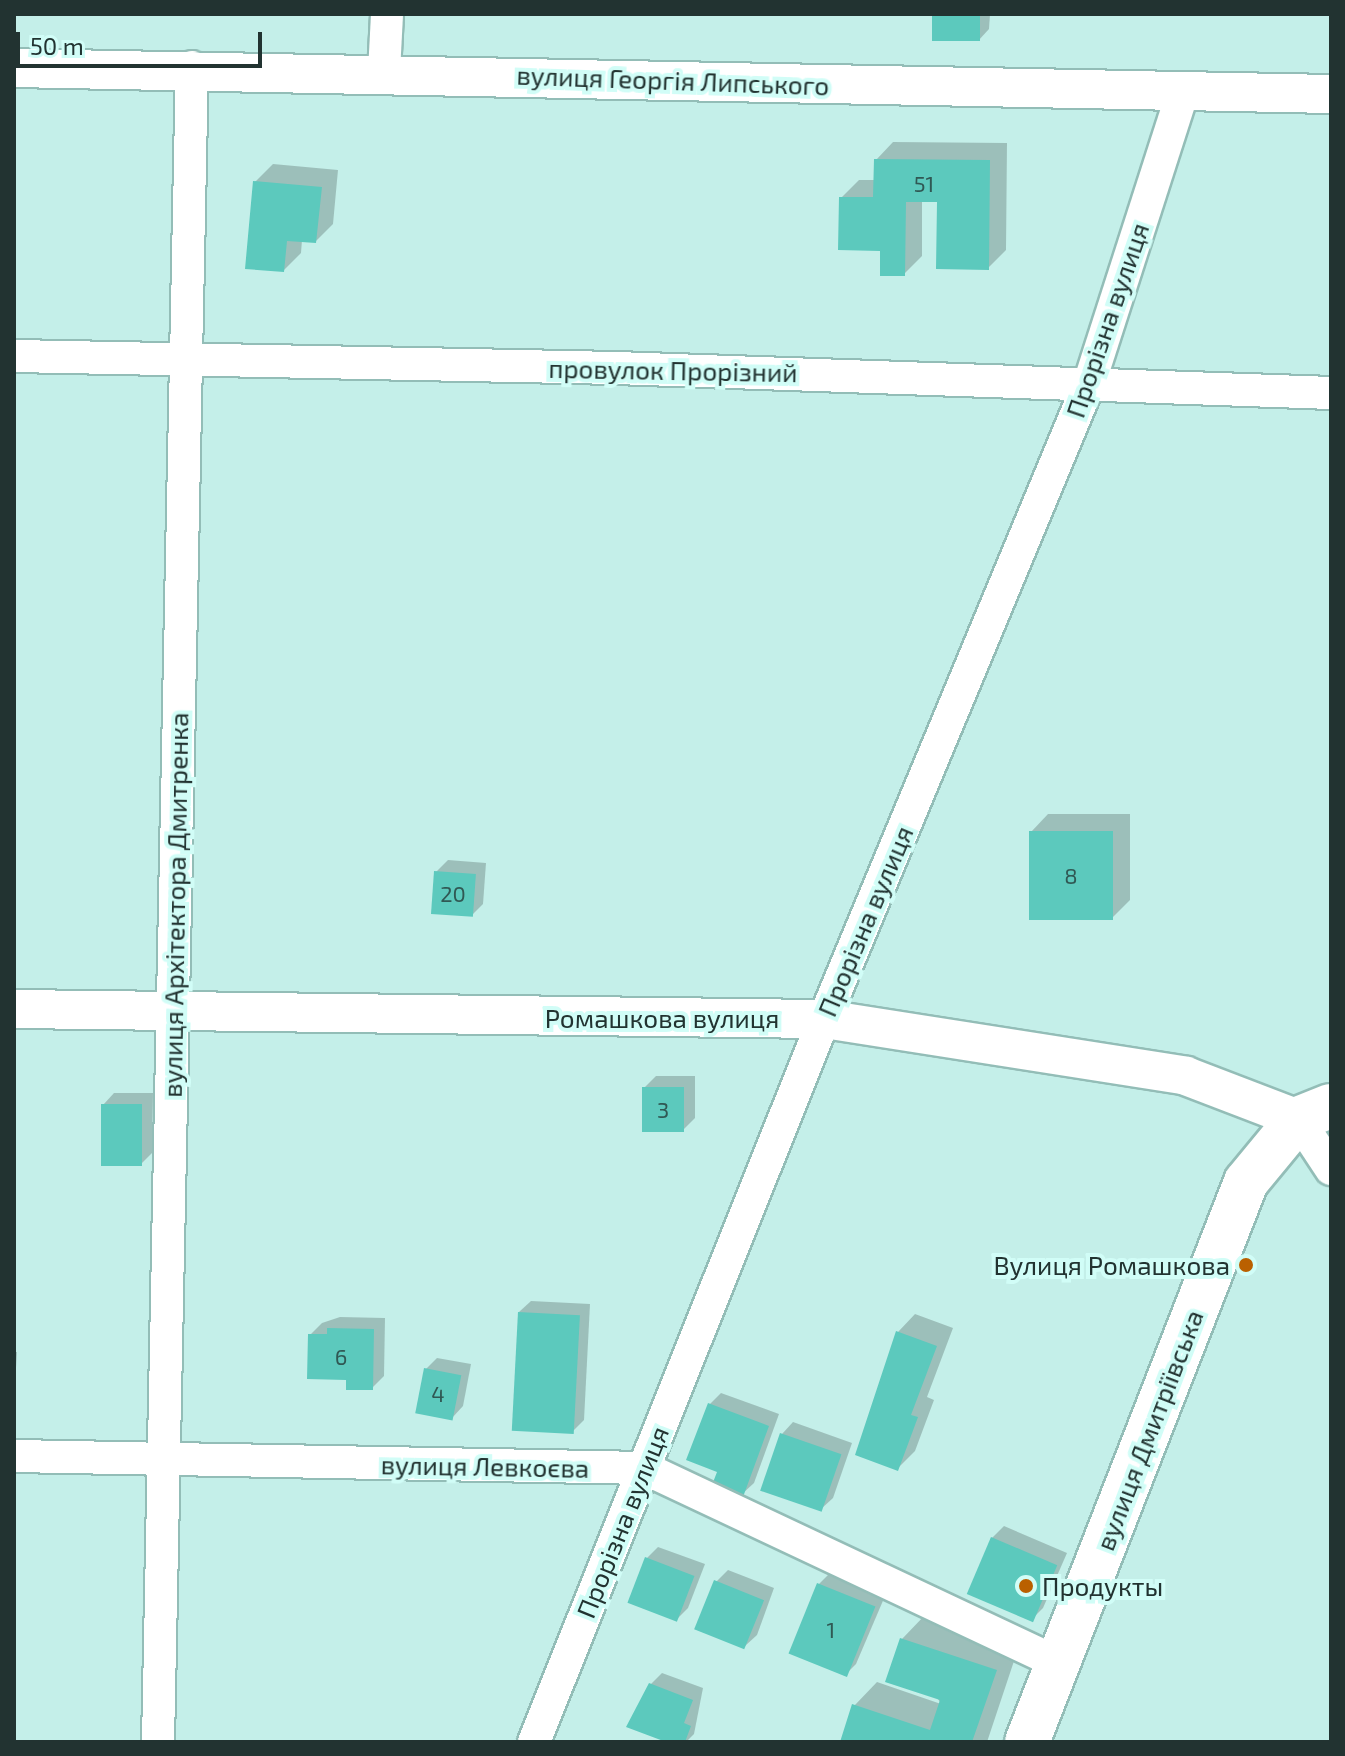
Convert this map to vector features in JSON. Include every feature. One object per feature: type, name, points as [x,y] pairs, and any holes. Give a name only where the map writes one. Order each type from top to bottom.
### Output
[{"type":"main road","name":"вулиця Дмитріївська","points":[[1027,1742],[1241,1193],[1273,1143],[1314,1113]]},
{"type":"street","points":[[384,72],[387,14]]},
{"type":"street","name":"вулиця Георгія Липського","points":[[14,68],[192,67],[1182,94],[1331,94]]},
{"type":"street","name":"вулиця Архітектора Дмитренка","points":[[158,1742],[192,67]]},
{"type":"street","name":"Прорізна вулиця","points":[[534,1742],[824,1019],[1090,381],[1182,94]]},
{"type":"street","name":"провулок Прорізний","points":[[14,356],[1090,381],[1331,393]]},
{"type":"street","name":"Ромашкова вулиця","points":[[14,1009],[173,1014],[824,1019],[1186,1076],[1314,1113]]},
{"type":"street","points":[[1314,1113],[1331,1169]]},
{"type":"street","name":"вулиця Левкоєва","points":[[14,1456],[644,1468],[1057,1662]]},
{"type":"building","points":[[932,14],[980,14],[980,41],[932,41]]},
{"type":"building","points":[[874,159],[990,160],[989,270],[936,269],[937,202],[906,202],[905,276],[880,276],[880,251],[838,250],[839,197],[873,197]]},
{"type":"building","points":[[253,181],[322,187],[316,243],[287,241],[284,272],[245,269]]},
{"type":"building","points":[[1029,831],[1113,831],[1113,920],[1029,920]]},
{"type":"building","points":[[434,871],[476,874],[473,917],[431,914]]},
{"type":"building","points":[[642,1087],[684,1087],[684,1132],[642,1132]]},
{"type":"building","points":[[101,1104],[142,1104],[142,1166],[101,1166]]},
{"type":"building","points":[[518,1312],[580,1315],[574,1434],[512,1431]]},
{"type":"building","points":[[327,1328],[374,1329],[373,1390],[346,1390],[346,1380],[307,1379],[308,1334],[327,1334]]},
{"type":"building","points":[[896,1331],[937,1346],[911,1415],[918,1417],[898,1471],[855,1455]]},
{"type":"building","points":[[424,1368],[461,1375],[453,1420],[415,1413]]},
{"type":"building","points":[[708,1403],[769,1426],[743,1497],[712,1485],[717,1472],[686,1460]]},
{"type":"building","points":[[780,1433],[841,1454],[822,1512],[760,1491]]},
{"type":"building","points":[[991,1537],[1057,1565],[1033,1622],[967,1594]]},
{"type":"building","points":[[645,1557],[694,1576],[677,1622],[627,1603]]},
{"type":"building","points":[[714,1580],[764,1600],[744,1649],[694,1629]]},
{"type":"building","points":[[817,1583],[875,1607],[847,1677],[789,1653]]},
{"type":"building","points":[[900,1638],[997,1670],[972,1742],[840,1742],[852,1704],[930,1730],[940,1700],[885,1682]]},
{"type":"building","points":[[649,1683],[693,1700],[684,1723],[691,1726],[685,1742],[666,1742],[626,1727]]},
{"type":"place","name":"Вулиця Ромашкова","points":[[1246,1265]]},
{"type":"place","name":"Продукты","points":[[1026,1586]]}]
